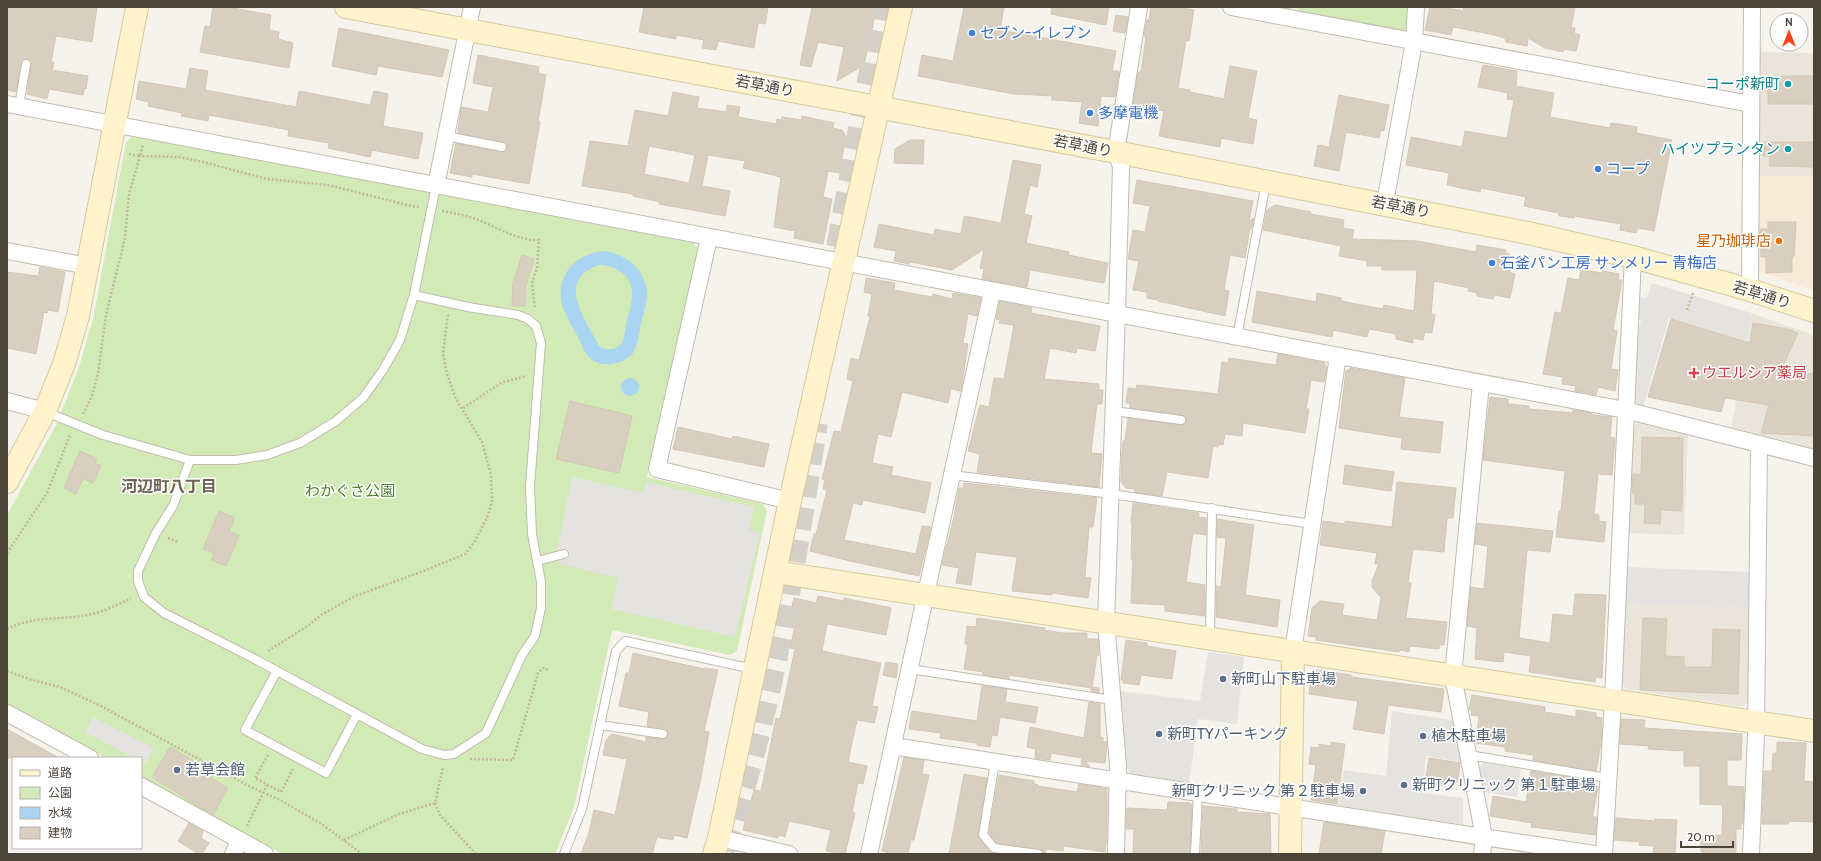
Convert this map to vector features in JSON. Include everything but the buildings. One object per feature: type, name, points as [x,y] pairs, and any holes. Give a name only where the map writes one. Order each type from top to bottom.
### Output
[{"type":"street","points":[[7,482],[45,411],[64,364],[78,316],[137,7]]},
{"type":"street","name":"若草通り","points":[[346,7],[1384,203],[1528,233],[1633,257],[1750,290],[1814,311]]},
{"type":"street","points":[[436,186],[472,7]]},
{"type":"street","points":[[788,854],[716,846],[790,500],[879,108],[900,7]]},
{"type":"street","points":[[1116,854],[1118,765],[1106,622],[1112,494],[1121,166],[1116,152],[1139,7]]},
{"type":"street","points":[[1231,7],[1290,13],[1414,42],[1751,104]]},
{"type":"street","points":[[1384,203],[1414,42],[1416,7]]},
{"type":"street","points":[[1750,290],[1752,7]]},
{"type":"street","points":[[13,105],[709,238],[844,262],[992,292],[1117,314],[1625,410],[1814,458]]},
{"type":"street","points":[[709,238],[657,469],[790,500]]},
{"type":"street","points":[[7,251],[88,266]]},
{"type":"street","points":[[1604,854],[1607,778],[1613,700],[1633,257]]},
{"type":"street","points":[[869,854],[992,292]]},
{"type":"street","points":[[1290,854],[1294,651],[1338,356]]},
{"type":"street","points":[[1481,383],[1454,655],[1454,676],[1484,838],[1482,854]]},
{"type":"street","points":[[7,401],[45,411]]},
{"type":"street","points":[[1750,854],[1756,722],[1759,444]]},
{"type":"street","points":[[775,572],[1814,731]]},
{"type":"street","points":[[7,713],[88,757]]},
{"type":"street","points":[[893,746],[1594,854]]},
{"type":"street","points":[[142,787],[236,847],[265,854]]},
{"type":"lane","points":[[13,105],[26,64]]},
{"type":"lane","points":[[446,136],[502,147]]},
{"type":"lane","points":[[1238,337],[1266,181]]},
{"type":"lane","points":[[45,411],[103,435],[190,460],[236,460],[267,455],[300,443],[336,420],[363,398],[383,370],[400,340],[414,295],[436,186]]},
{"type":"lane","points":[[190,460],[173,506],[156,533],[138,571],[141,590],[144,597],[164,612],[422,748],[444,755],[454,754],[486,733],[522,655],[534,636],[541,608],[541,582],[532,534],[530,486],[541,343],[536,326],[528,319],[518,315],[414,295]]},
{"type":"lane","points":[[1114,411],[1181,420]]},
{"type":"lane","points":[[951,475],[1112,494],[1312,524]]},
{"type":"lane","points":[[1210,638],[1212,508]]},
{"type":"lane","points":[[537,561],[564,554]]},
{"type":"lane","points":[[564,854],[582,809],[616,651],[625,641],[754,669]]},
{"type":"lane","points":[[910,669],[1112,700]]},
{"type":"lane","points":[[277,671],[245,730],[326,773],[357,714]]},
{"type":"lane","points":[[600,725],[663,734]]},
{"type":"lane","points":[[1468,755],[1607,778]]},
{"type":"lane","points":[[995,762],[983,835],[994,848],[1038,854]]},
{"type":"lane","points":[[1195,854],[1198,793]]},
{"type":"path","points":[[7,554],[47,493],[70,435],[92,396],[98,374],[106,315],[125,238],[129,194],[140,156],[178,157],[204,162],[268,179],[328,185],[410,206],[473,218],[518,236],[538,240],[537,268],[532,283],[536,326]]},
{"type":"path","points":[[1687,310],[1694,291]]},
{"type":"path","points":[[256,660],[309,625],[321,615],[353,597],[465,554],[476,541],[488,518],[492,500],[491,475],[482,442],[456,399],[446,374],[443,353],[450,303]]},
{"type":"path","points":[[462,408],[503,382],[539,374]]},
{"type":"path","points":[[7,629],[40,619],[90,615],[111,608],[134,597],[141,590]]},
{"type":"path","points":[[454,754],[463,759],[513,760],[538,673],[542,668],[549,670]]},
{"type":"path","points":[[7,671],[32,680],[60,687],[99,705],[324,825],[362,854]]},
{"type":"path","points":[[273,744],[255,778],[267,785],[281,792],[298,758]]},
{"type":"path","points":[[444,755],[442,777],[435,803],[440,815],[476,854]]},
{"type":"path","points":[[236,847],[267,785]]},
{"type":"path","points":[[344,840],[399,814],[435,803]]},
{"type":"shaded area","points":[[1760,52],[1814,53],[1814,176],[1759,176]]},
{"type":"shaded area","points":[[1759,176],[1814,176],[1814,291],[1763,273],[1758,268]]},
{"type":"shaded area","points":[[1652,283],[1751,313],[1746,341],[1669,318],[1643,407],[1638,406],[1634,400],[1637,335],[1641,320],[1638,319],[1639,298],[1647,298]]},
{"type":"shaded area","points":[[1751,313],[1814,335],[1814,451],[1731,430]]},
{"type":"shaded area","points":[[1639,422],[1688,435],[1684,535],[1628,533],[1632,427]]},
{"type":"shaded area","points":[[572,477],[644,493],[646,482],[754,507],[749,530],[760,532],[735,637],[611,609],[618,578],[561,564],[556,556]]},
{"type":"shaded area","points":[[1626,567],[1749,572],[1749,608],[1624,604]]},
{"type":"shaded area","points":[[1624,604],[1749,608],[1748,702],[1742,707],[1626,689],[1620,683]]},
{"type":"shaded area","name":"新町TYパーキング","points":[[1208,652],[1244,657],[1237,724],[1198,719],[1189,783],[1131,774],[1126,766],[1120,691],[1200,701]]},
{"type":"shaded area","points":[[1392,711],[1453,720],[1461,762],[1426,756],[1422,793],[1463,798],[1463,825],[1338,806],[1344,770],[1386,776]]},
{"type":"shaded area","points":[[93,717],[154,748],[145,764],[142,762],[142,757],[132,757],[85,732]]},
{"type":"shaded area","points":[[1484,763],[1521,769],[1517,797],[1483,792],[1478,768]]},
{"type":"green space","points":[[1297,7],[1409,7],[1408,27],[1402,32],[1301,13]]},
{"type":"green space","name":"わかぐさ公園","points":[[133,136],[693,243],[698,249],[647,477],[763,504],[767,511],[737,651],[730,655],[612,630],[574,807],[555,854],[282,854],[142,778],[142,757],[104,757],[7,704],[7,515],[56,425],[79,367],[93,319],[126,142]]},
{"type":"water","points":[[603,251],[619,255],[627,259],[639,270],[646,285],[646,302],[636,346],[633,353],[623,361],[617,363],[603,364],[587,355],[563,308],[561,287],[567,271],[579,260],[594,253]],"holes":[[[599,265],[617,269],[622,273],[630,282],[632,288],[631,304],[622,342],[619,346],[610,350],[599,346],[581,312],[577,301],[576,290],[578,280],[586,272]]]},
{"type":"water","points":[[626,378],[634,378],[639,383],[637,394],[634,396],[626,396],[621,391],[621,383]]},
{"type":"tunnel","points":[[837,247],[882,7]]},
{"type":"tunnel","points":[[724,850],[756,746],[769,693],[800,531],[817,423]]},
{"type":"place","name":"セブン-イレブン","points":[[972,33]]},
{"type":"place","name":"コーポ新町","points":[[1788,84]]},
{"type":"place","name":"多摩電機","points":[[1090,113]]},
{"type":"place","name":"ハイツプランタン","points":[[1788,149]]},
{"type":"place","name":"コープ","points":[[1598,169]]},
{"type":"place","name":"星乃珈琲店","points":[[1779,241]]},
{"type":"place","name":"石釜パン工房 サンメリー 青梅店","points":[[1492,263]]},
{"type":"place","name":"ウエルシア薬局","points":[[1694,373]]},
{"type":"place","name":"新町山下駐車場","points":[[1223,679]]},
{"type":"place","name":"新町TYパーキング","points":[[1159,734]]},
{"type":"place","name":"植木駐車場","points":[[1423,736]]},
{"type":"place","name":"若草会館","points":[[177,770]]},
{"type":"place","name":"新町クリニック 第１駐車場","points":[[1404,785]]},
{"type":"place","name":"新町クリニック 第２駐車場","points":[[1363,791]]},
{"type":"district","name":"河辺町八丁目","points":[[169,486]]}]
